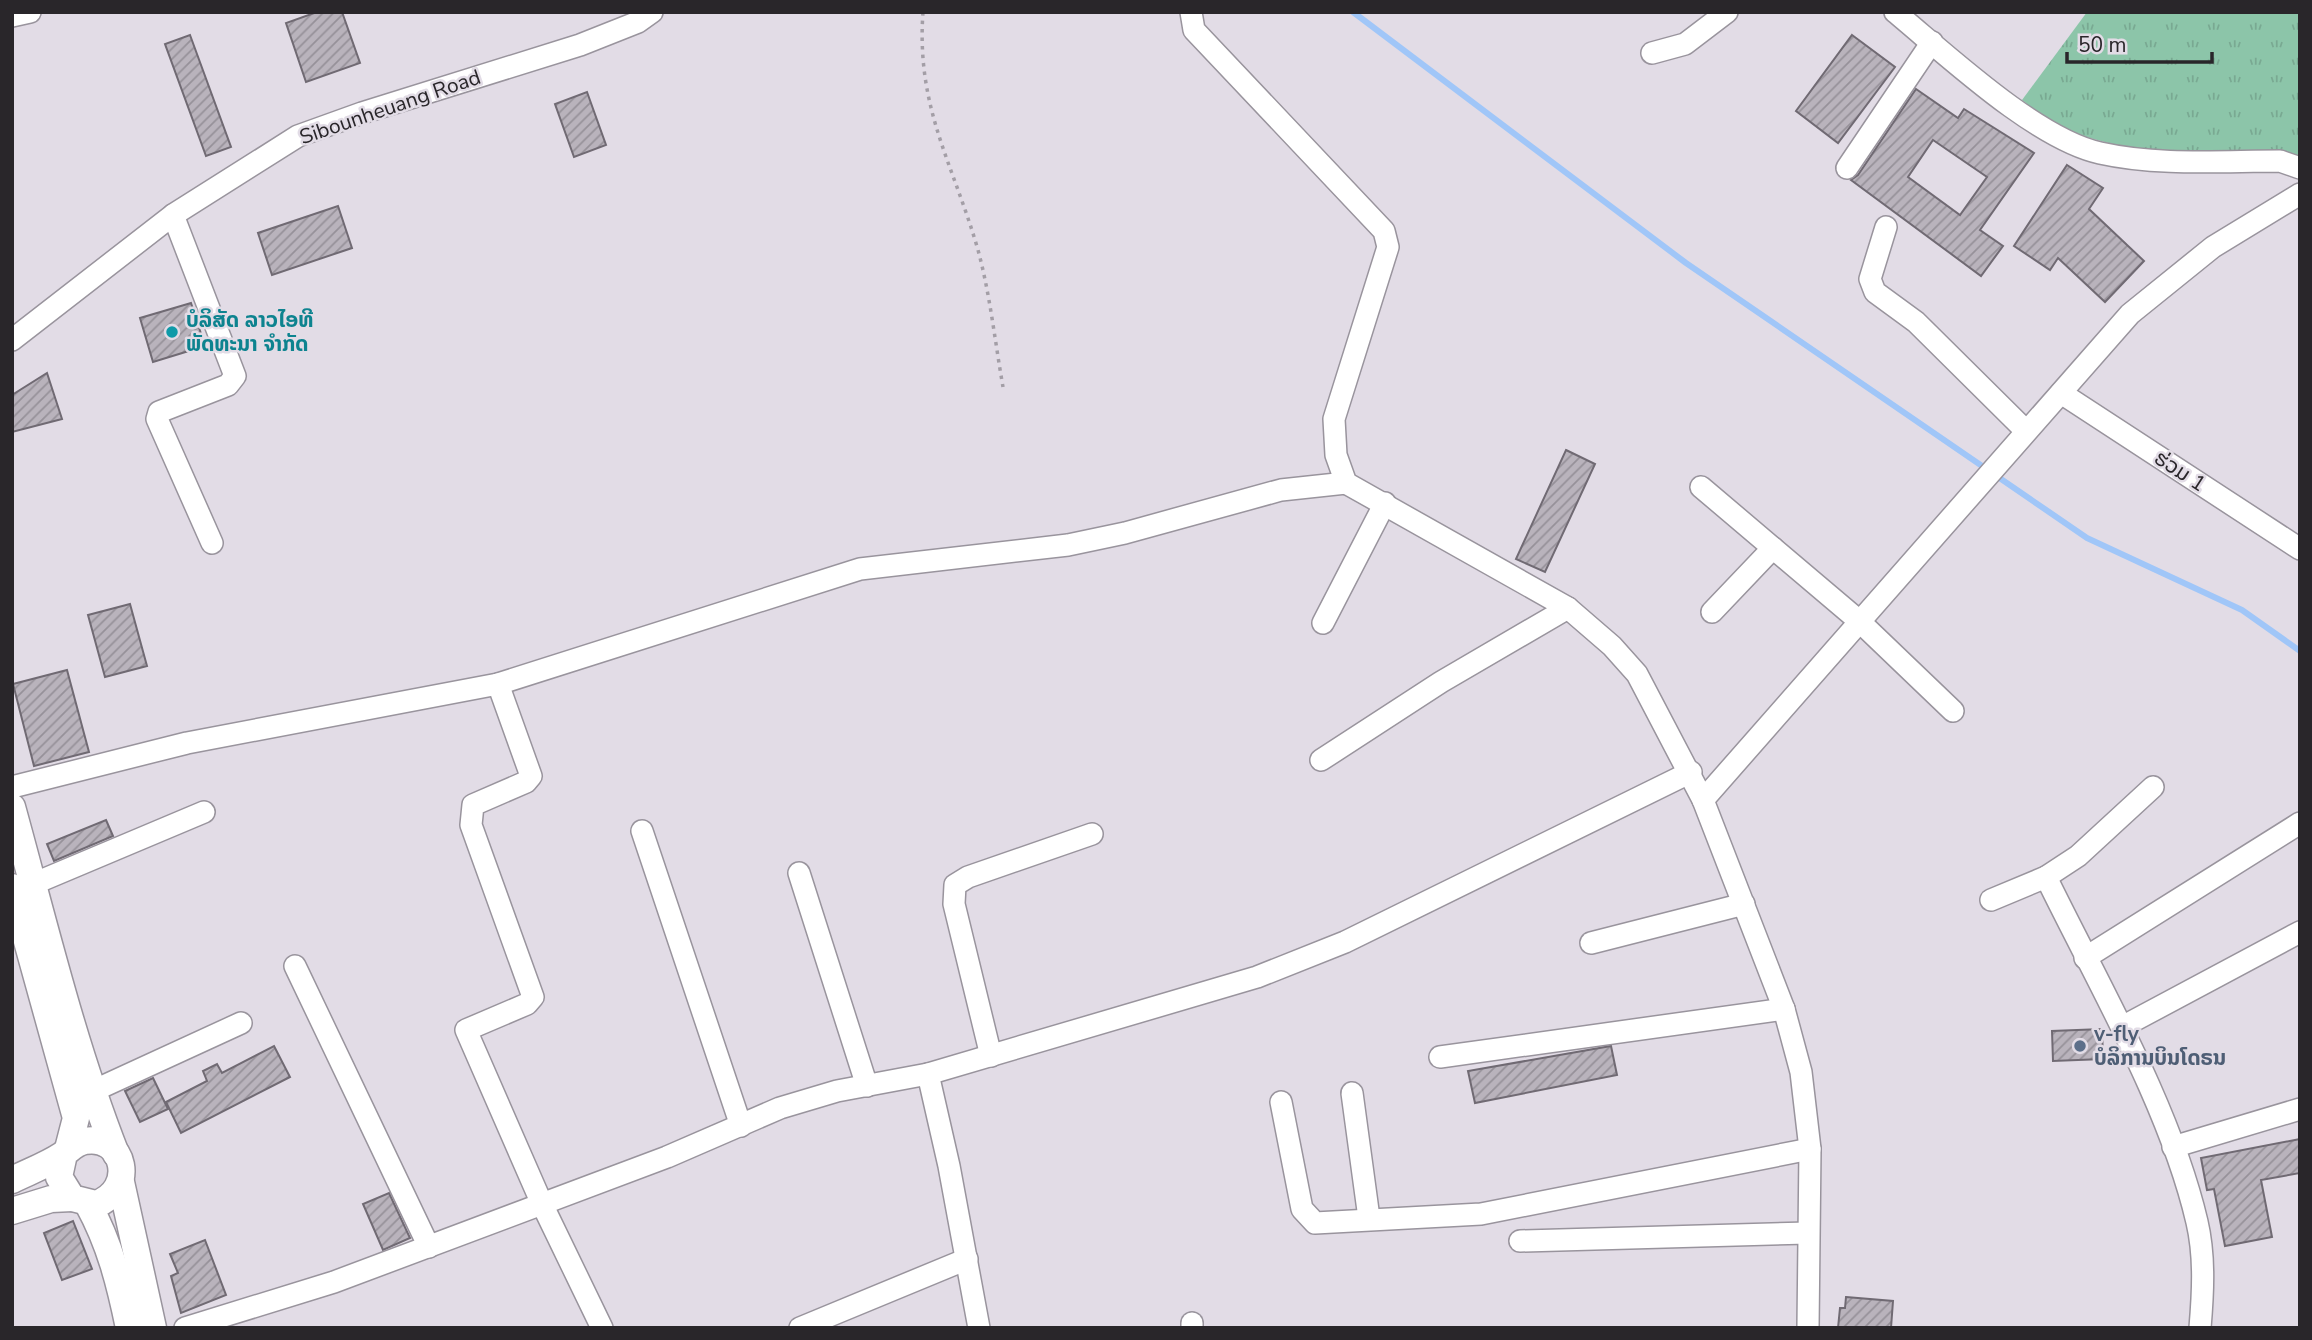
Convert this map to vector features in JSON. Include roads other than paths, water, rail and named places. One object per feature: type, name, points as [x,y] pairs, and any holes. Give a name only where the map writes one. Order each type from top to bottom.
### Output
[{"type":"main road","points":[[12,807],[23,885],[76,1118],[59,1177],[104,1234],[129,1328]]},
{"type":"main road","points":[[23,885],[122,1170],[121,1181],[152,1328]]},
{"type":"main road","points":[[12,1180],[78,1143],[96,1141],[116,1154]]},
{"type":"main road","points":[[12,1211],[51,1199],[80,1201],[112,1196],[121,1181]]},
{"type":"street","points":[[12,16],[30,12]]},
{"type":"street","name":"Sibounheuang Road","points":[[12,340],[173,215],[298,136],[362,113],[580,45],[638,22],[652,12]]},
{"type":"street","points":[[1191,12],[1194,30],[1384,231],[1388,247],[1334,419],[1336,455],[1346,483]]},
{"type":"street","points":[[1652,53],[1685,44],[1727,12]]},
{"type":"street","points":[[1895,12],[2054,135],[2098,153],[2149,161],[2280,161],[2300,167]]},
{"type":"street","points":[[1847,167],[1932,42]]},
{"type":"street","points":[[1703,800],[1858,620],[2130,314],[2213,247],[2300,194]]},
{"type":"street","points":[[173,215],[235,376],[221,388],[159,412],[157,419],[212,543]]},
{"type":"street","points":[[1886,227],[1870,279],[1875,292],[1916,323],[2019,439]]},
{"type":"street","name":"ຮ່ວມ 1","points":[[2061,393],[2300,549]]},
{"type":"street","points":[[12,787],[187,743],[498,684],[860,569],[1001,555],[1125,533],[1281,490],[1346,483],[1568,608],[1612,646],[1637,674],[1691,772],[1784,1009],[1801,1072],[1810,1149],[1808,1328]]},
{"type":"street","points":[[1701,487],[1858,620],[1953,710]]},
{"type":"street","points":[[1323,623],[1385,503]]},
{"type":"street","points":[[1712,612],[1773,548]]},
{"type":"street","points":[[1321,760],[1441,682],[1568,608]]},
{"type":"street","points":[[498,684],[531,776],[526,782],[472,805],[471,825],[533,997],[527,1004],[466,1030],[542,1204],[602,1328]]},
{"type":"street","points":[[185,1328],[334,1282],[429,1247],[741,1126],[780,1108],[928,1074],[1257,978],[1346,942],[1691,772]]},
{"type":"street","points":[[1991,900],[2046,877],[2078,856],[2152,787]]},
{"type":"street","points":[[23,885],[204,812]]},
{"type":"street","points":[[2085,958],[2300,823]]},
{"type":"street","points":[[642,831],[741,1126]]},
{"type":"street","points":[[991,1056],[954,904],[955,885],[968,877],[1092,834]]},
{"type":"street","points":[[799,873],[867,1086]]},
{"type":"street","points":[[2046,877],[2122,1027],[2173,1147],[2198,1224],[2203,1288],[2200,1328]]},
{"type":"street","points":[[1591,943],[1744,904]]},
{"type":"street","points":[[2122,1027],[2300,932]]},
{"type":"street","points":[[295,966],[429,1247]]},
{"type":"street","points":[[1440,1057],[1784,1009]]},
{"type":"street","points":[[93,1091],[241,1023]]},
{"type":"street","points":[[928,1074],[949,1166],[979,1328]]},
{"type":"street","points":[[1352,1093],[1369,1218]]},
{"type":"street","points":[[1281,1102],[1302,1209],[1315,1223],[1481,1214],[1810,1149]]},
{"type":"street","points":[[2173,1147],[2300,1109]]},
{"type":"street","points":[[1540,1202],[1542,1239]]},
{"type":"street","points":[[1520,1241],[1808,1233]]},
{"type":"street","points":[[800,1328],[967,1259]]},
{"type":"waterway","points":[[1353,12],[1686,263],[2087,538],[2242,610],[2300,651]]},
{"type":"place","name":"ບໍລິສັດ ລາວໄອທີ ພັດທະນາ ຈຳກັດ","points":[[172,332]]},
{"type":"place","name":"v-fly ບໍລິການບິນໂດຣນ","points":[[2080,1046]]}]
